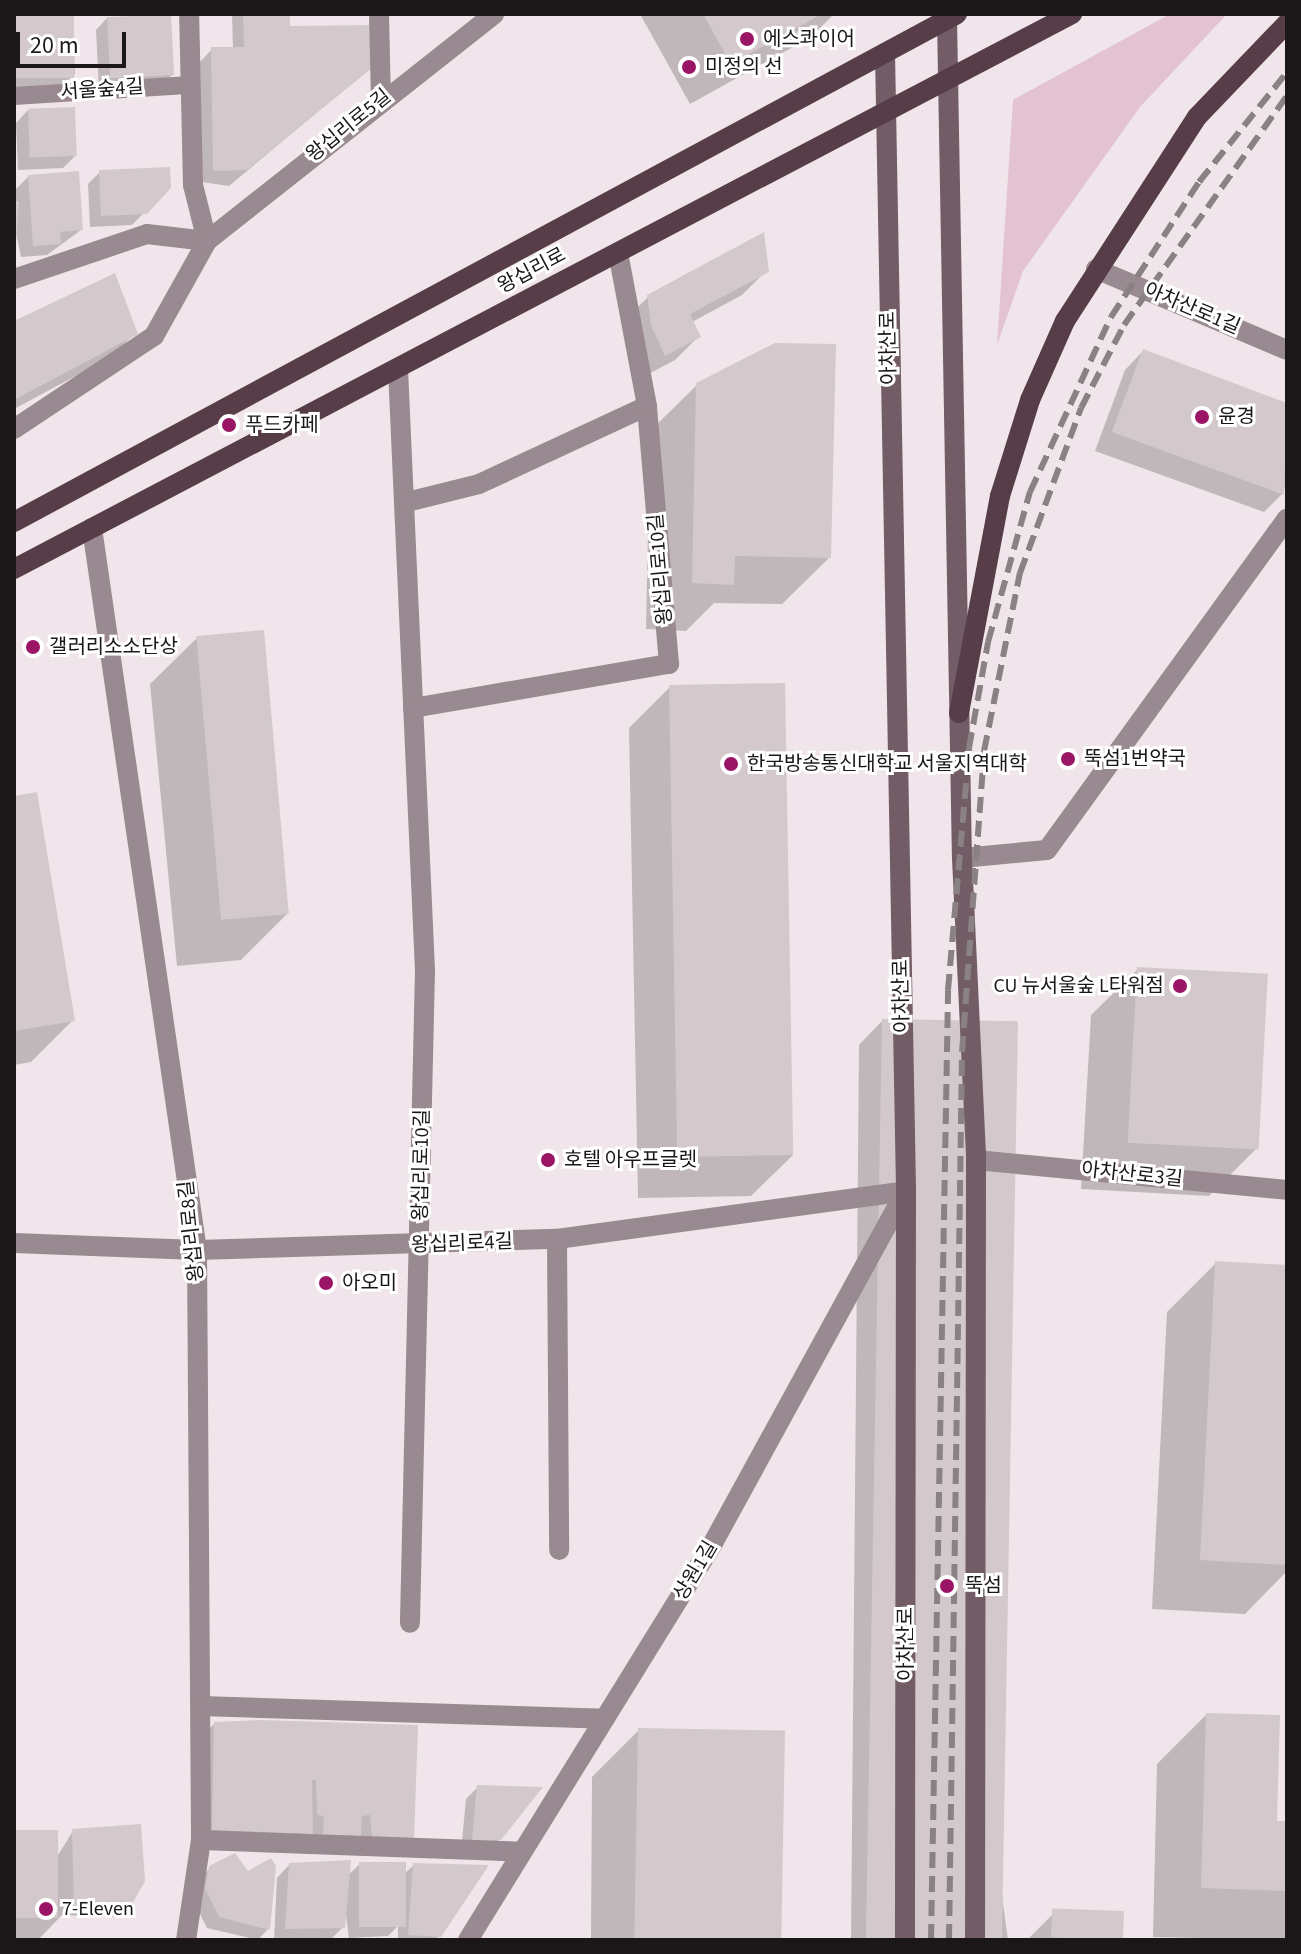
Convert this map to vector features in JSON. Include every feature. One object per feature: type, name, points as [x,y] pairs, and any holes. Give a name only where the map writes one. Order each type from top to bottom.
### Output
[{"type":"main road","name":"왕십리로","points":[[14,569],[1072,14]]},
{"type":"main road","name":"왕십리로","points":[[14,522],[952,17]]},
{"type":"main road","points":[[952,17],[962,858],[976,1160],[975,1940]]},
{"type":"main road","points":[[959,713],[1000,496],[1030,400],[1065,321],[1096,269],[1148,199],[1197,117],[1287,23]]},
{"type":"main road","name":"아차산로","points":[[885,53],[906,1191],[905,1940]]},
{"type":"street","points":[[14,279],[147,234],[207,241],[193,185],[189,14]]},
{"type":"street","points":[[379,14],[381,100]]},
{"type":"street","name":"왕십리로5길","points":[[14,429],[154,336],[207,241],[381,100],[494,14]]},
{"type":"street","name":"왕십리로10길","points":[[413,708],[669,664],[647,406],[618,253]]},
{"type":"street","name":"아차산로1길","points":[[1096,269],[1287,350]]},
{"type":"street","name":"왕십리로10길","points":[[398,369],[407,502],[425,970],[410,1623]]},
{"type":"street","points":[[407,502],[479,484],[647,406]]},
{"type":"street","points":[[962,858],[1047,850],[1287,519]]},
{"type":"street","name":"왕십리로8길","points":[[92,528],[197,1250],[201,1840],[186,1940]]},
{"type":"street","name":"아차산로3길","points":[[976,1160],[1287,1190]]},
{"type":"street","name":"왕십리로4길","points":[[14,1243],[197,1250],[421,1246],[557,1239],[906,1191]]},
{"type":"street","name":"상원1길","points":[[468,1940],[713,1543],[906,1191]]},
{"type":"street","points":[[557,1239],[559,1550]]},
{"type":"street","points":[[201,1706],[605,1719]]},
{"type":"street","points":[[201,1840],[522,1852]]},
{"type":"lane","name":"서울숲4길","points":[[14,96],[191,85]]},
{"type":"shaded area","points":[[1170,14],[1227,14],[1140,107],[1023,271],[997,345],[1013,100]]},
{"type":"building","points":[[14,14],[74,14],[74,78],[14,78]]},
{"type":"building","points":[[171,14],[174,75],[110,78],[107,17]]},
{"type":"building","points":[[243,14],[290,14],[290,26],[376,25],[378,63],[247,170],[213,171],[211,47],[244,47]]},
{"type":"building","name":"에스콰이어","points":[[703,14],[822,14],[731,64]]},
{"type":"building","points":[[75,107],[77,156],[30,158],[28,109]]},
{"type":"building","points":[[170,167],[171,188],[147,214],[101,216],[99,170]]},
{"type":"building","points":[[79,171],[83,230],[60,232],[61,244],[33,246],[28,175]]},
{"type":"building","points":[[14,201],[19,201],[14,271]]},
{"type":"building","points":[[764,232],[769,272],[690,314],[701,337],[665,356],[651,325],[647,295]]},
{"type":"building","points":[[115,273],[138,334],[14,400],[14,321]]},
{"type":"building","points":[[775,343],[836,344],[831,558],[735,556],[734,585],[692,583],[696,383]]},
{"type":"building","name":"윤경","points":[[1143,349],[1287,403],[1284,495],[1112,432]]},
{"type":"building","points":[[264,630],[289,914],[221,920],[196,636]]},
{"type":"building","points":[[785,683],[793,1155],[677,1157],[669,685]]},
{"type":"building","points":[[37,792],[75,1021],[14,1031],[14,796]]},
{"type":"building","points":[[1137,967],[1268,974],[1259,1150],[1128,1143]]},
{"type":"building","points":[[882,1019],[1018,1021],[1002,1940],[866,1940]]},
{"type":"building","points":[[1215,1261],[1287,1265],[1287,1565],[1200,1560]]},
{"type":"building","points":[[1206,1713],[1280,1715],[1277,1821],[1287,1821],[1287,1891],[1201,1888]]},
{"type":"building","points":[[261,1720],[418,1725],[414,1841],[372,1839],[370,1815],[362,1816],[361,1835],[323,1836],[324,1816],[317,1815],[316,1780],[312,1780],[313,1834],[212,1830],[214,1722]]},
{"type":"building","points":[[638,1728],[785,1731],[781,1940],[634,1940]]},
{"type":"building","points":[[477,1785],[543,1787],[501,1840],[472,1841]]},
{"type":"building","points":[[141,1824],[145,1881],[131,1906],[74,1907],[72,1829]]},
{"type":"building","points":[[14,1830],[58,1830],[58,1918],[14,1918]]},
{"type":"building","points":[[235,1853],[248,1871],[271,1858],[276,1866],[270,1930],[219,1917],[205,1889],[209,1866]]},
{"type":"building","points":[[351,1860],[345,1928],[285,1929],[289,1863]]},
{"type":"building","points":[[359,1862],[406,1862],[406,1927],[359,1927]]},
{"type":"building","points":[[413,1863],[489,1865],[441,1937],[408,1935]]},
{"type":"building","points":[[1052,1908],[1124,1911],[1123,1940],[1051,1937]]},
{"type":"railway","points":[[931,1940],[948,990],[969,748],[988,642],[1030,492],[1111,317],[1199,182],[1287,72]]},
{"type":"railway","points":[[949,1940],[962,1052],[984,751],[1020,573],[1081,408],[1124,325],[1287,96]]},
{"type":"place","name":"에스콰이어","points":[[747,39]]},
{"type":"place","name":"미정의 선","points":[[689,67]]},
{"type":"place","name":"윤경","points":[[1202,417]]},
{"type":"place","name":"푸드카페","points":[[229,425]]},
{"type":"place","name":"갤러리소소단상","points":[[33,647]]},
{"type":"place","name":"뚝섬1번약국","points":[[1068,759]]},
{"type":"place","name":"한국방송통신대학교 서울지역대학","points":[[731,764]]},
{"type":"place","name":"CU 뉴서울숲 L타워점","points":[[1180,986]]},
{"type":"place","name":"호텔 아우프글렛","points":[[548,1160]]},
{"type":"place","name":"아오미","points":[[326,1283]]},
{"type":"place","name":"뚝섬","points":[[947,1586]]},
{"type":"place","name":"7-Eleven","points":[[46,1909]]}]
